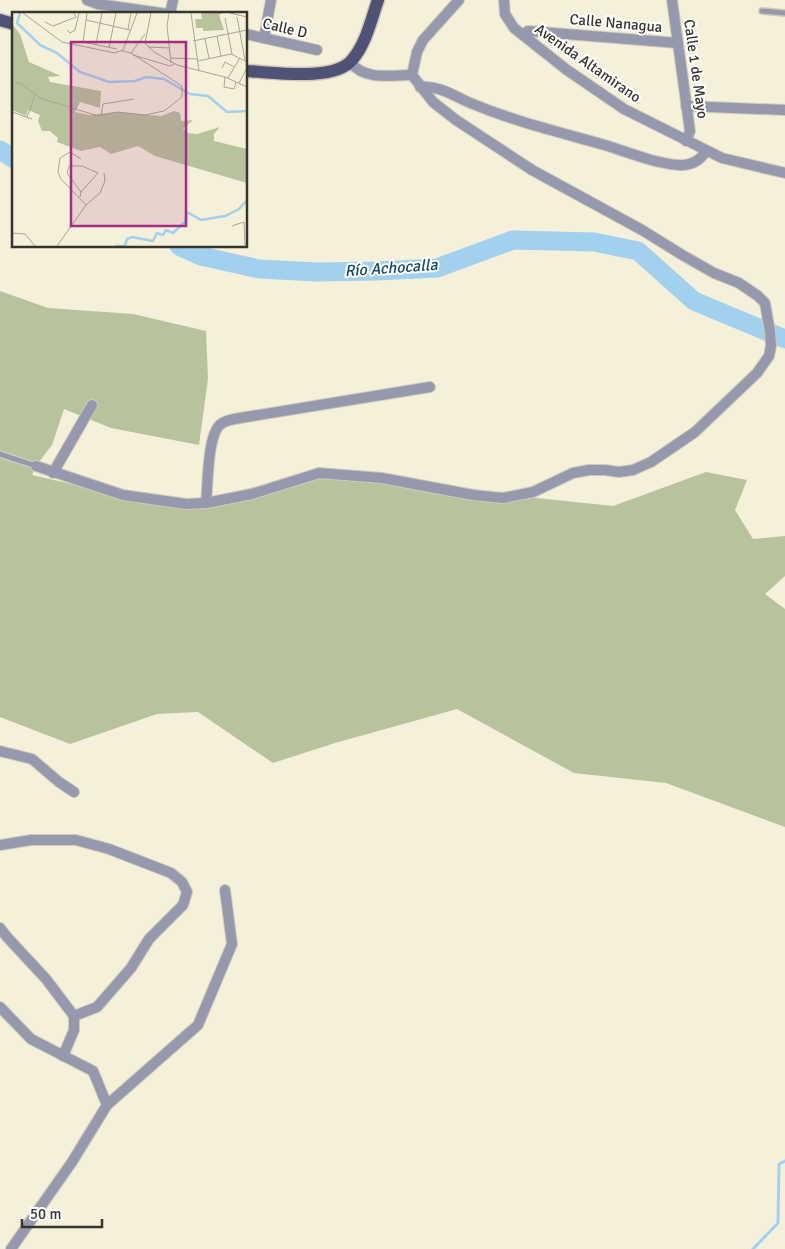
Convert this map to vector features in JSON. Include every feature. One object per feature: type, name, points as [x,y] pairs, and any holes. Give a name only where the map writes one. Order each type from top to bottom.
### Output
[{"type":"main road","points":[[248,71],[304,74],[323,73],[340,69],[350,62],[363,42],[378,0]]},
{"type":"street","points":[[87,0],[98,4],[155,12]]},
{"type":"street","points":[[264,38],[271,0]]},
{"type":"street","points":[[36,466],[123,495],[186,504],[206,503],[252,494],[319,473],[382,478],[473,495],[503,498],[533,492],[573,473],[589,470],[619,472],[633,470],[651,462],[695,432],[757,373],[769,356],[770,332],[765,303],[758,296],[739,283],[719,275],[684,256],[642,230],[532,170],[456,120],[433,102],[420,86],[412,75],[417,52],[424,40],[459,0]]},
{"type":"street","name":"Avenida Altamirano","points":[[504,0],[505,14],[514,28],[567,70],[624,109],[722,158],[785,173]]},
{"type":"street","name":"Calle 1 de Mayo","points":[[672,0],[690,131],[686,141]]},
{"type":"street","name":"Calle Nanagua","points":[[523,35],[528,31],[678,43]]},
{"type":"street","name":"Calle D","points":[[248,34],[317,50]]},
{"type":"street","points":[[350,62],[356,70],[367,74],[412,75]]},
{"type":"street","points":[[420,86],[438,88],[473,104],[526,122],[678,165],[692,164],[701,158],[706,150]]},
{"type":"street","points":[[686,106],[785,110]]},
{"type":"street","points":[[206,503],[212,442],[216,430],[221,424],[240,418],[430,387]]},
{"type":"street","points":[[53,473],[92,405]]},
{"type":"street","points":[[0,751],[32,759],[74,792]]},
{"type":"street","points":[[0,845],[31,840],[76,840],[109,849],[171,873],[182,882],[187,892],[183,905],[149,938],[131,968],[97,1007],[74,1016]]},
{"type":"street","points":[[11,1249],[72,1162],[108,1105],[198,1025],[232,944],[225,890]]},
{"type":"street","points":[[0,928],[46,979],[74,1016],[74,1030],[64,1056]]},
{"type":"street","points":[[0,1007],[31,1039],[93,1071],[108,1105]]},
{"type":"lane","points":[[762,11],[785,13]]},
{"type":"lane","points":[[0,454],[36,466]]},
{"type":"green space","points":[[0,291],[48,308],[133,314],[206,331],[208,379],[199,445],[111,428],[64,409],[52,445],[36,466],[32,475],[128,497],[201,500],[312,473],[378,472],[508,495],[613,506],[706,472],[747,480],[735,510],[753,539],[785,536],[785,576],[765,594],[785,609],[785,827],[666,783],[574,773],[457,709],[335,743],[273,763],[198,712],[157,714],[70,744],[0,717]]},
{"type":"waterway","name":"Río Achocalla","points":[[0,150],[12,158]]},
{"type":"waterway","name":"Río Achocalla","points":[[183,248],[201,256],[259,269],[317,272],[437,268],[513,240],[594,242],[638,251],[694,301],[785,339]]},
{"type":"waterway","points":[[753,1249],[778,1223],[779,1164],[785,1161]]}]
